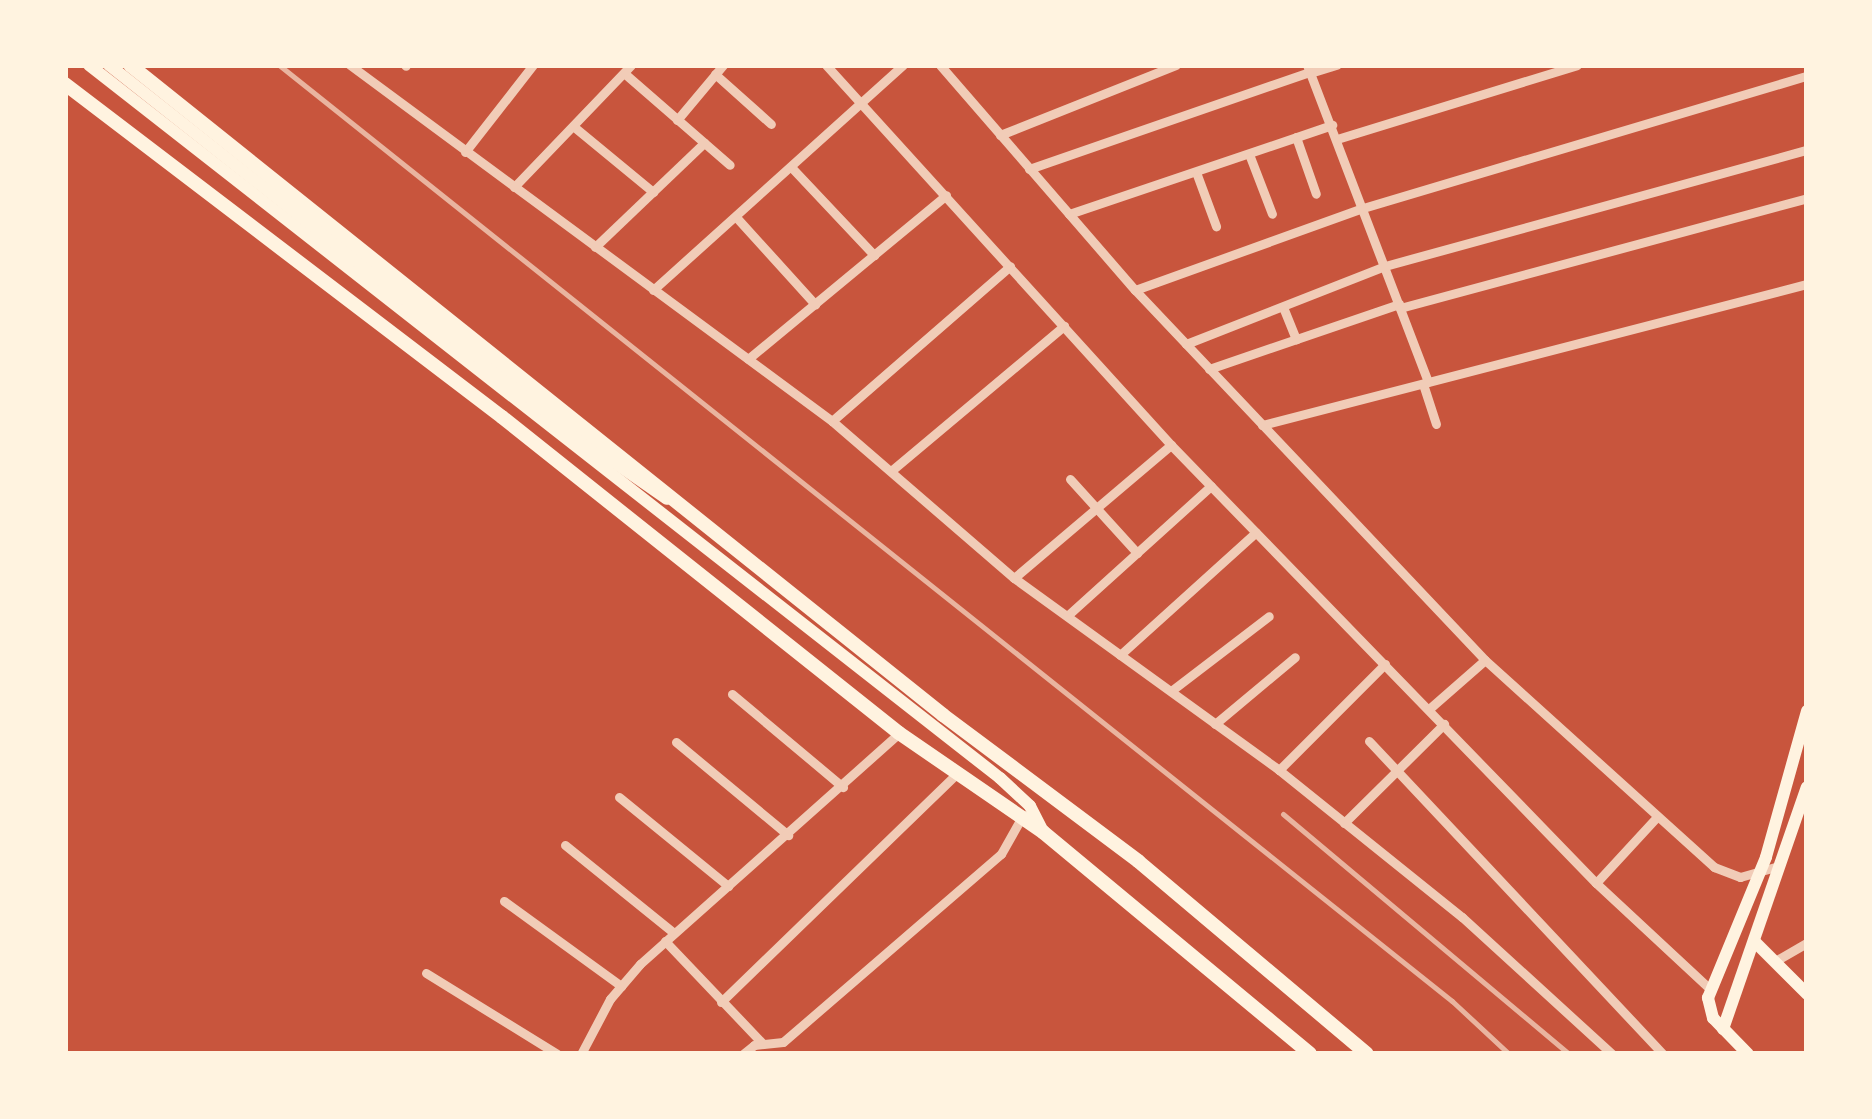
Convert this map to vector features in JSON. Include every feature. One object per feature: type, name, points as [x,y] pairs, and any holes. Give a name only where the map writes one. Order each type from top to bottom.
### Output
[{"type":"highway","points":[[130,65],[682,507],[1138,862],[1368,1054]]},
{"type":"highway","points":[[65,84],[502,417],[899,732],[1020,820],[1043,832],[1310,1054]]},
{"type":"main road","points":[[89,65],[1000,778],[1030,806],[1043,832]]},
{"type":"main road","points":[[108,65],[588,444],[682,507]]},
{"type":"main road","points":[[1748,1054],[1709,1008],[1710,990],[1761,872],[1807,712]]},
{"type":"main road","points":[[1723,1029],[1807,790]]},
{"type":"main road","points":[[1755,942],[1778,960],[1807,994]]},
{"type":"street","points":[[350,65],[832,421],[1014,578],[1278,770],[1462,916],[1612,1054]]},
{"type":"street","points":[[466,152],[533,65]]},
{"type":"street","points":[[678,120],[723,65]]},
{"type":"street","points":[[826,65],[1211,486],[1596,883],[1710,990]]},
{"type":"street","points":[[1000,135],[1176,65]]},
{"type":"street","points":[[1029,168],[1309,70],[1337,65]]},
{"type":"street","points":[[1338,138],[1577,65]]},
{"type":"street","points":[[653,290],[864,105],[902,66]]},
{"type":"street","points":[[946,66],[1000,135],[1135,290],[1485,660],[1655,819],[1722,873],[1761,872],[1782,866]]},
{"type":"street","points":[[514,187],[627,68],[730,165]]},
{"type":"street","points":[[1309,70],[1400,306],[1436,424]]},
{"type":"street","points":[[716,74],[772,124]]},
{"type":"street","points":[[1135,290],[1363,208],[1807,76]]},
{"type":"street","points":[[573,126],[652,192]]},
{"type":"street","points":[[1069,214],[1332,126]]},
{"type":"street","points":[[1296,138],[1316,194]]},
{"type":"street","points":[[596,248],[704,143]]},
{"type":"street","points":[[1186,344],[1385,266],[1807,150]]},
{"type":"street","points":[[1249,154],[1272,214]]},
{"type":"street","points":[[792,168],[874,255]]},
{"type":"street","points":[[1196,172],[1216,226]]},
{"type":"street","points":[[748,360],[946,195]]},
{"type":"street","points":[[1209,369],[1400,306],[1807,198]]},
{"type":"street","points":[[736,217],[815,304]]},
{"type":"street","points":[[832,421],[1010,266]]},
{"type":"street","points":[[1262,425],[1807,284]]},
{"type":"street","points":[[1283,307],[1296,340]]},
{"type":"street","points":[[890,472],[1064,326]]},
{"type":"street","points":[[1014,578],[1171,444]]},
{"type":"street","points":[[1070,480],[1137,553]]},
{"type":"street","points":[[1067,616],[1211,486]]},
{"type":"street","points":[[1120,655],[1256,532]]},
{"type":"street","points":[[1170,692],[1269,616]]},
{"type":"street","points":[[1215,724],[1295,656]]},
{"type":"street","points":[[1430,709],[1485,660]]},
{"type":"street","points":[[1278,770],[1385,664]]},
{"type":"street","points":[[732,694],[843,787]]},
{"type":"street","points":[[1344,822],[1444,724]]},
{"type":"street","points":[[581,1054],[621,986],[665,941],[843,787],[899,732]]},
{"type":"street","points":[[1369,741],[1663,1054]]},
{"type":"street","points":[[676,742],[788,834]]},
{"type":"street","points":[[721,1002],[956,774]]},
{"type":"street","points":[[620,797],[728,886]]},
{"type":"street","points":[[743,1054],[783,1042],[1001,854],[1030,806]]},
{"type":"street","points":[[1596,883],[1655,819]]},
{"type":"street","points":[[565,845],[674,933]]},
{"type":"street","points":[[504,901],[621,986]]},
{"type":"street","points":[[665,941],[763,1045]]},
{"type":"street","points":[[1778,960],[1807,943]]},
{"type":"street","points":[[426,972],[557,1054]]},
{"type":"railway","points":[[279,65],[1452,1001],[1509,1054]]},
{"type":"railway","points":[[1283,814],[1569,1054]]}]
